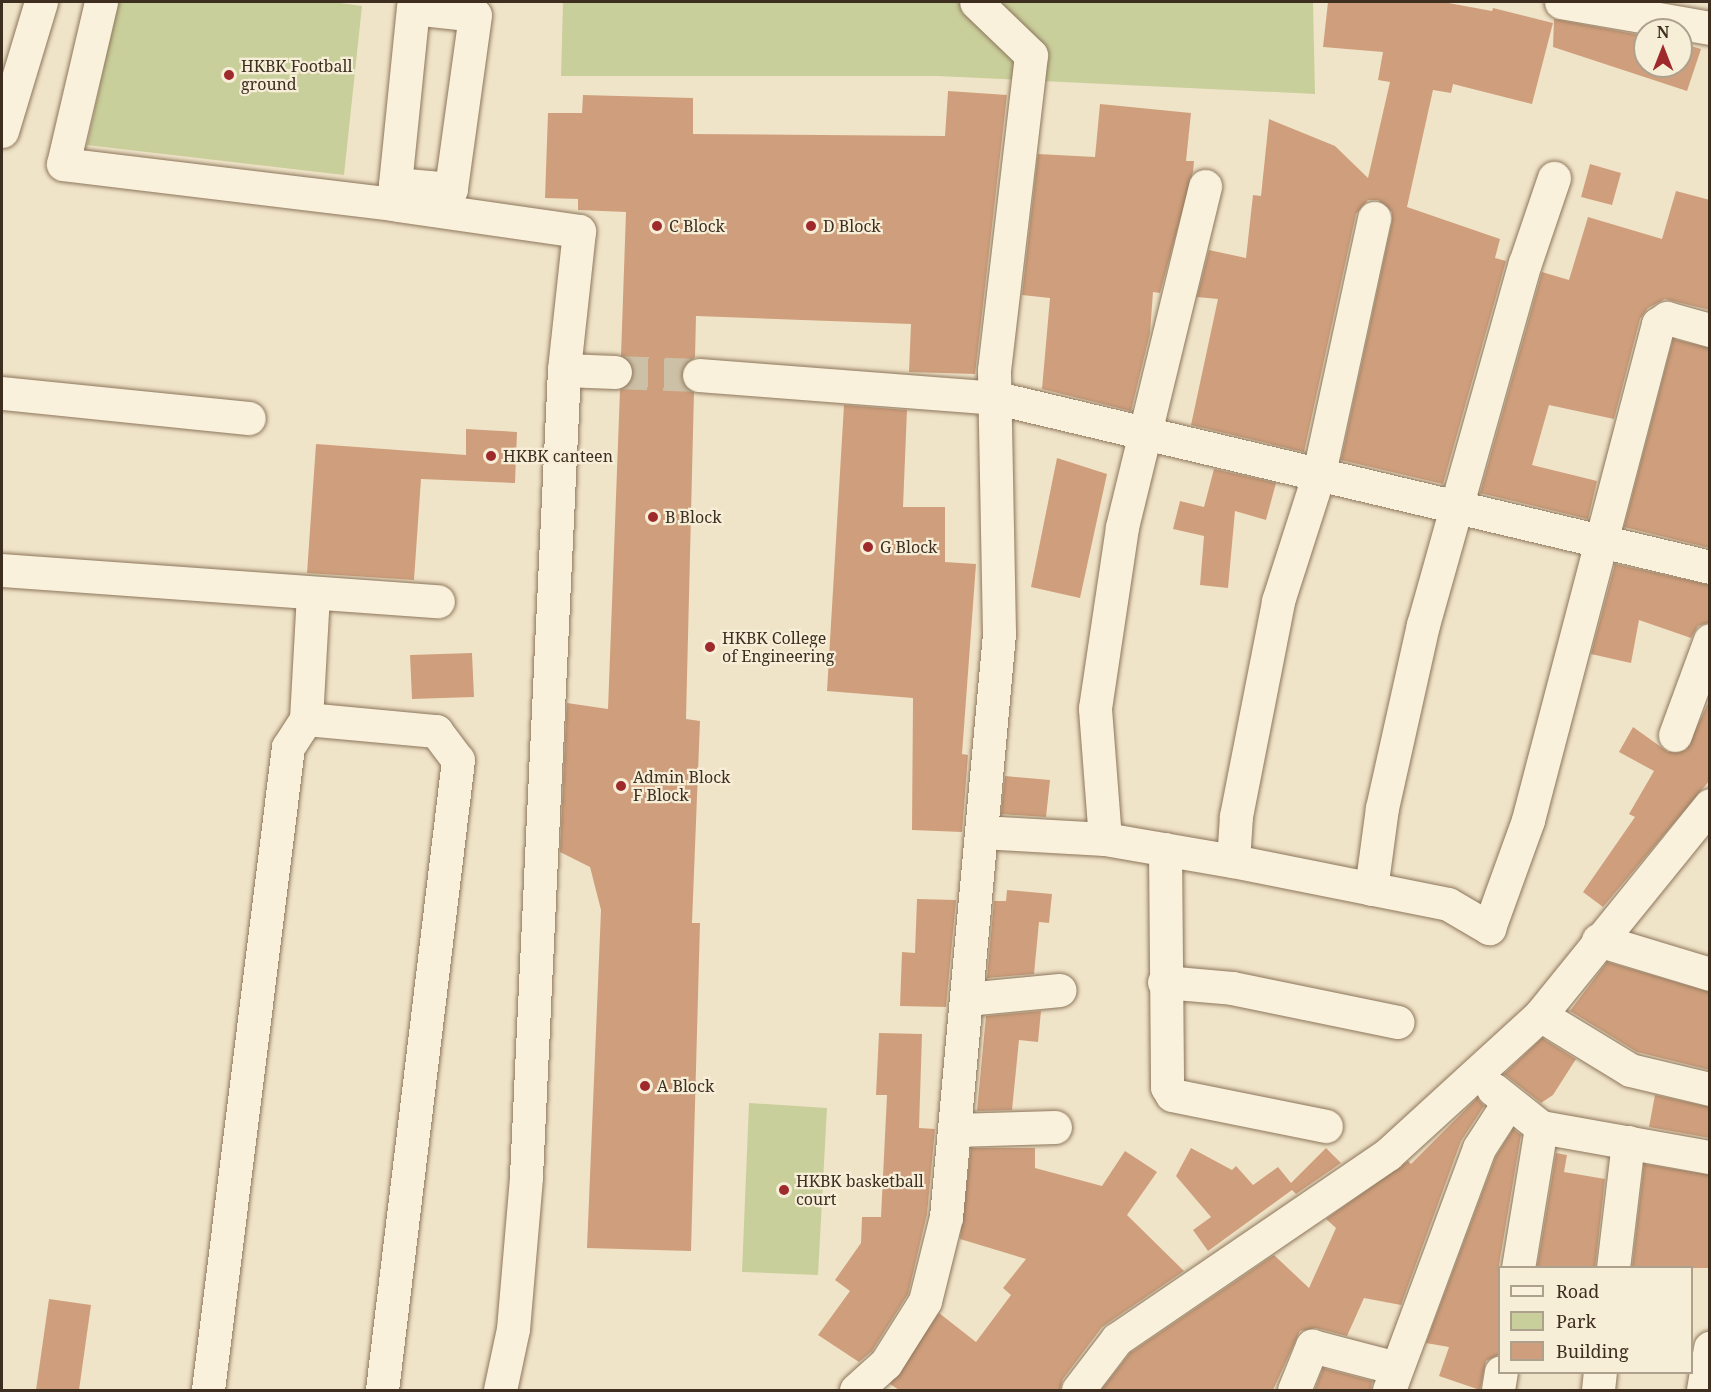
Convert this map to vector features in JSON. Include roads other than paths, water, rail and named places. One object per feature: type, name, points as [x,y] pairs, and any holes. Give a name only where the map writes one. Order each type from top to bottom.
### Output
[{"type":"street","points":[[2,132],[41,2]]},
{"type":"street","points":[[101,2],[63,164],[394,194],[579,231],[564,370],[526,1176],[513,1329],[500,1390]]},
{"type":"street","points":[[856,1390],[886,1364],[925,1301],[946,1217],[999,633],[997,398],[994,370],[1031,55],[976,2]]},
{"type":"street","points":[[1561,2],[1692,18]]},
{"type":"street","points":[[413,8],[475,15],[451,189],[394,194],[413,8]]},
{"type":"street","points":[[1371,889],[1382,808],[1400,728],[1457,506],[1525,263],[1554,178]]},
{"type":"street","points":[[1105,839],[1095,708],[1122,527],[1147,436],[1205,186]]},
{"type":"street","points":[[1233,861],[1236,816],[1278,602],[1319,473],[1374,218]]},
{"type":"street","points":[[981,832],[1105,839],[1233,861],[1448,904],[1489,928],[1528,820],[1658,324],[1667,318],[1710,330]]},
{"type":"street","points":[[564,370],[615,372]]},
{"type":"street","points":[[699,375],[997,398],[1147,436],[1319,473],[1710,567]]},
{"type":"street","points":[[2,393],[249,418]]},
{"type":"street","points":[[2,570],[438,602]]},
{"type":"street","points":[[208,1390],[288,747],[306,719],[313,592]]},
{"type":"street","points":[[1676,735],[1710,640]]},
{"type":"street","points":[[306,719],[436,731],[458,760],[382,1390]]},
{"type":"street","points":[[1078,1390],[1117,1339],[1388,1154],[1540,1015],[1598,940],[1710,805]]},
{"type":"street","points":[[1165,849],[1164,982],[1167,1087],[1172,1095],[1326,1126]]},
{"type":"street","points":[[1598,940],[1710,974]]},
{"type":"street","points":[[1164,982],[1232,988],[1398,1022]]},
{"type":"street","points":[[966,999],[1060,990]]},
{"type":"street","points":[[1540,1015],[1630,1070],[1710,1089]]},
{"type":"street","points":[[1476,1074],[1508,1104],[1541,1127],[1710,1157]]},
{"type":"street","points":[[1294,1390],[1312,1346],[1393,1379],[1479,1148],[1508,1104]]},
{"type":"street","points":[[954,1130],[1055,1127]]},
{"type":"street","points":[[1518,1266],[1541,1127]]},
{"type":"street","points":[[1613,1266],[1628,1142]]},
{"type":"street","points":[[1703,1390],[1710,1348]]},
{"type":"street","points":[[1498,1390],[1501,1374]]},
{"type":"street","points":[[1598,1390],[1600,1374]]},
{"type":"tunnel","points":[[615,372],[699,375]]},
{"type":"place","name":"HKBK Football ground","points":[[229,75]]},
{"type":"place","name":"C Block","points":[[657,226]]},
{"type":"place","name":"D Block","points":[[811,226]]},
{"type":"place","name":"HKBK canteen","points":[[491,456]]},
{"type":"place","name":"B Block","points":[[653,517]]},
{"type":"place","name":"G Block","points":[[868,547]]},
{"type":"place","name":"HKBK College of Engineering","points":[[710,647]]},
{"type":"place","name":"Admin Block F Block","points":[[621,786]]},
{"type":"place","name":"A Block","points":[[645,1086]]},
{"type":"place","name":"HKBK basketball court","points":[[784,1190]]}]
